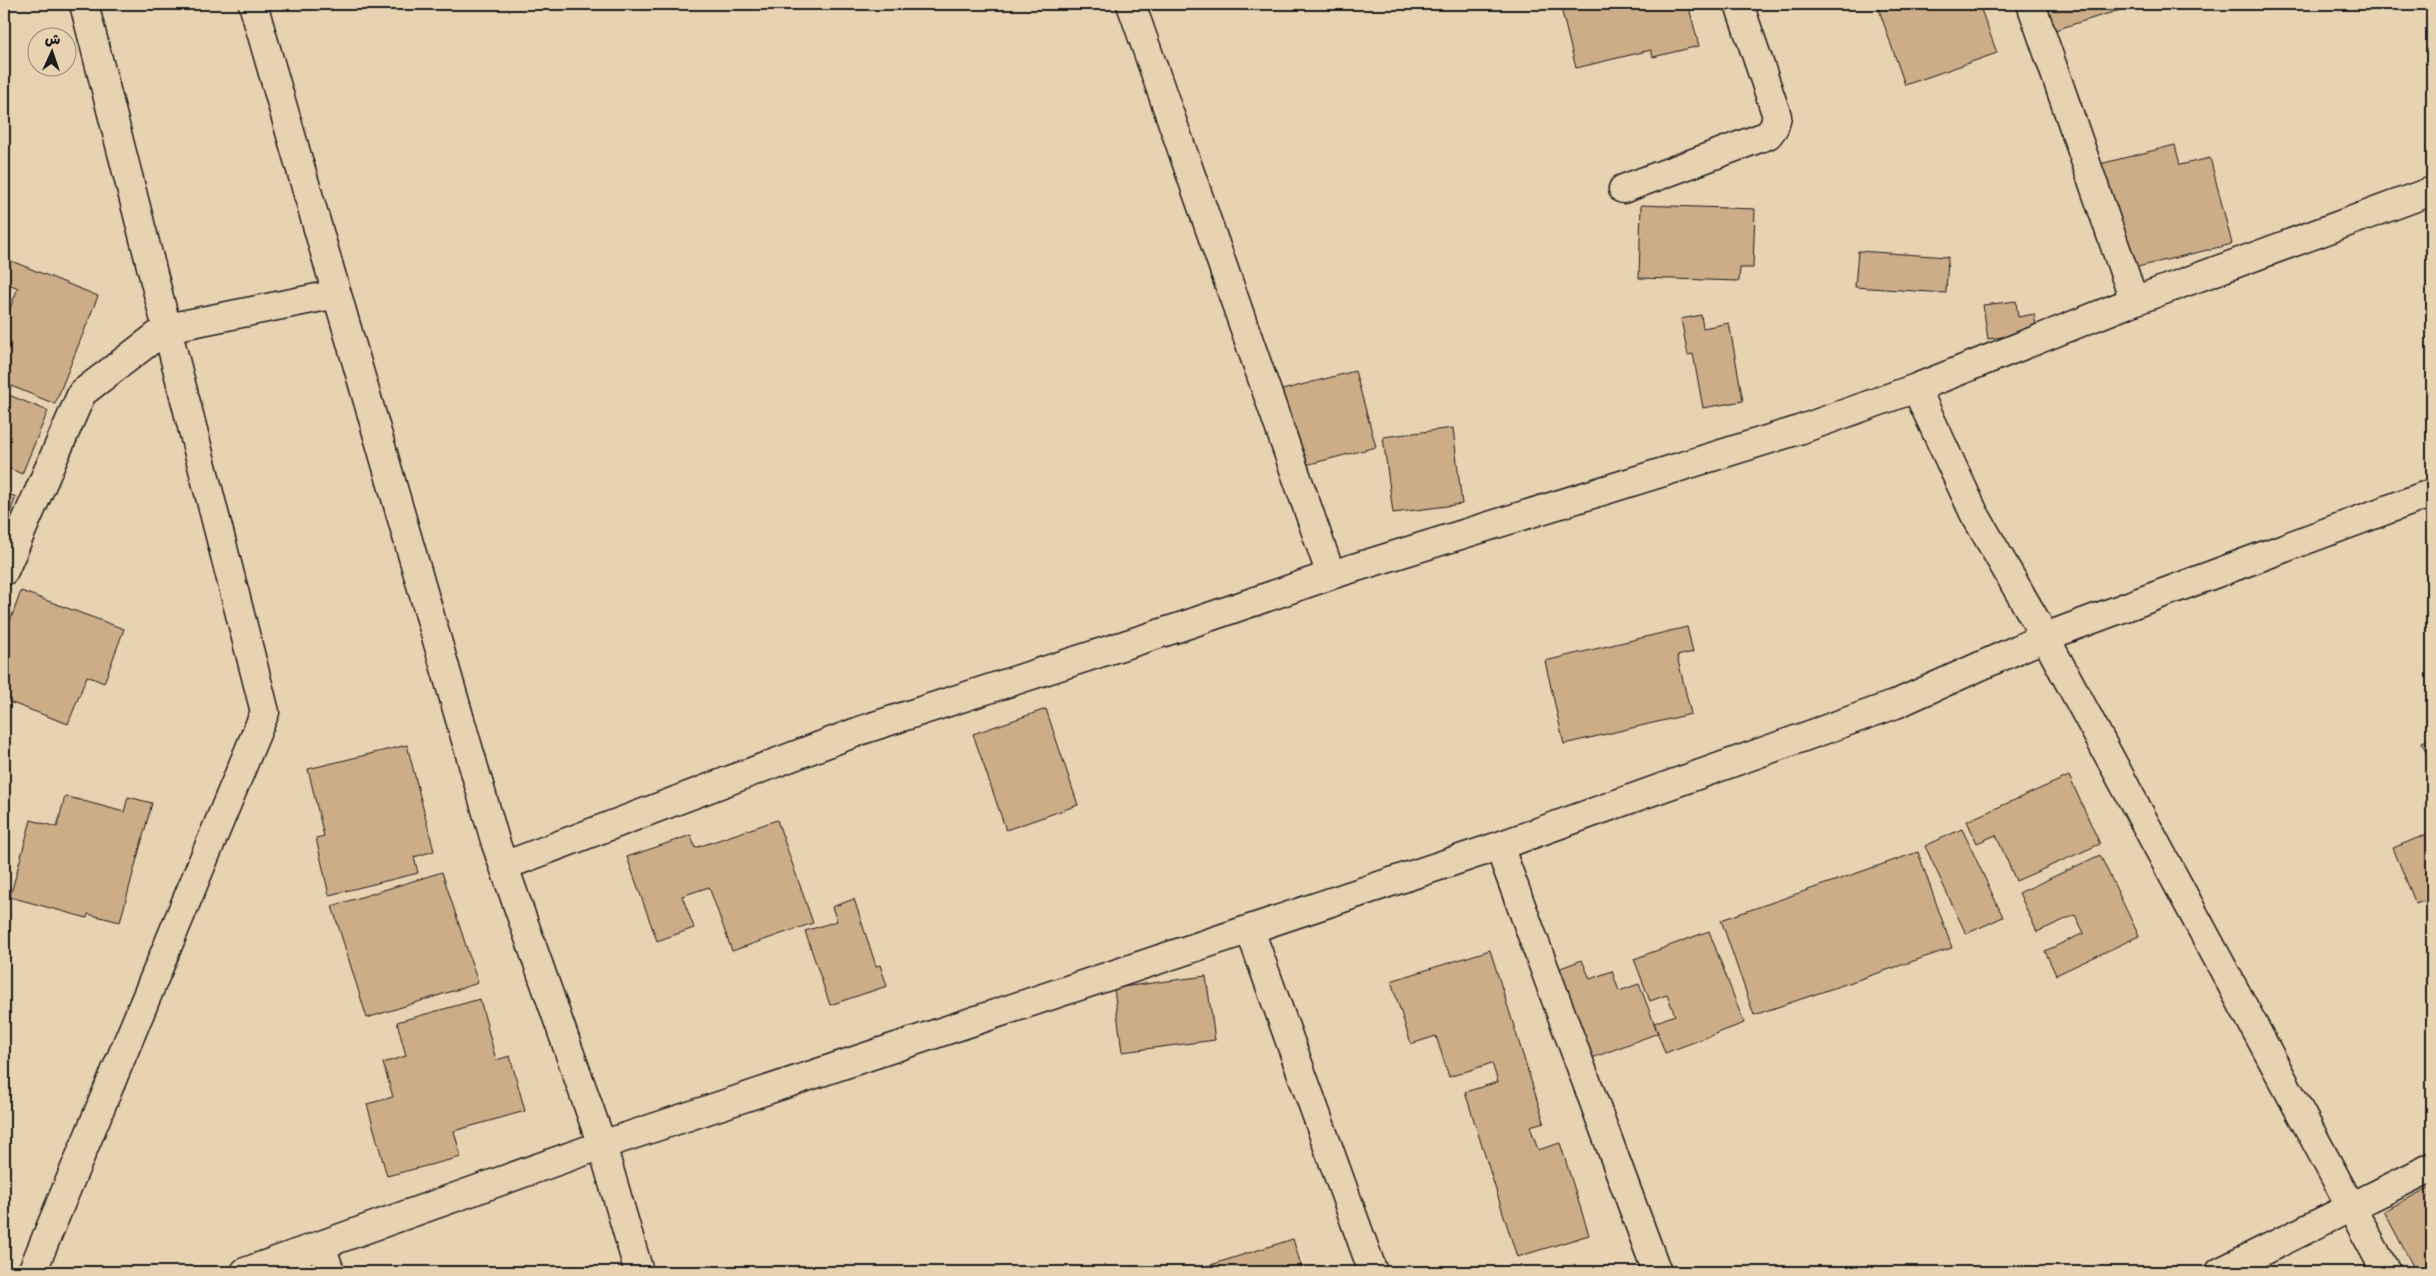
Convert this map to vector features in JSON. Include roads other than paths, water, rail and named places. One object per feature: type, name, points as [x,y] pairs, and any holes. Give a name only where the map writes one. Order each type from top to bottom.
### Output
[{"type":"street","points":[[32,1272],[265,712],[84,4]]},
{"type":"street","points":[[253,4],[504,866],[602,1145],[639,1272]]},
{"type":"street","points":[[1131,4],[1331,575]]},
{"type":"street","points":[[1623,189],[1768,135],[1774,127],[1777,116],[1739,4]]},
{"type":"street","points":[[2031,4],[2134,301]]},
{"type":"street","points":[[504,866],[862,730],[1180,628],[1331,575],[1799,430],[1916,388],[2134,301],[2432,191]]},
{"type":"street","points":[[4,571],[82,393],[167,328],[337,294]]},
{"type":"street","points":[[1916,388],[1974,513],[2045,637],[2386,1272]]},
{"type":"street","points":[[245,1272],[602,1145],[1499,846],[1896,704],[2045,637],[2432,493]]},
{"type":"street","points":[[1499,846],[1657,1272]]},
{"type":"street","points":[[1250,930],[1373,1272]]},
{"type":"street","points":[[2220,1272],[2432,1167]]},
{"type":"street","points":[[321,1245],[330,1272]]}]
